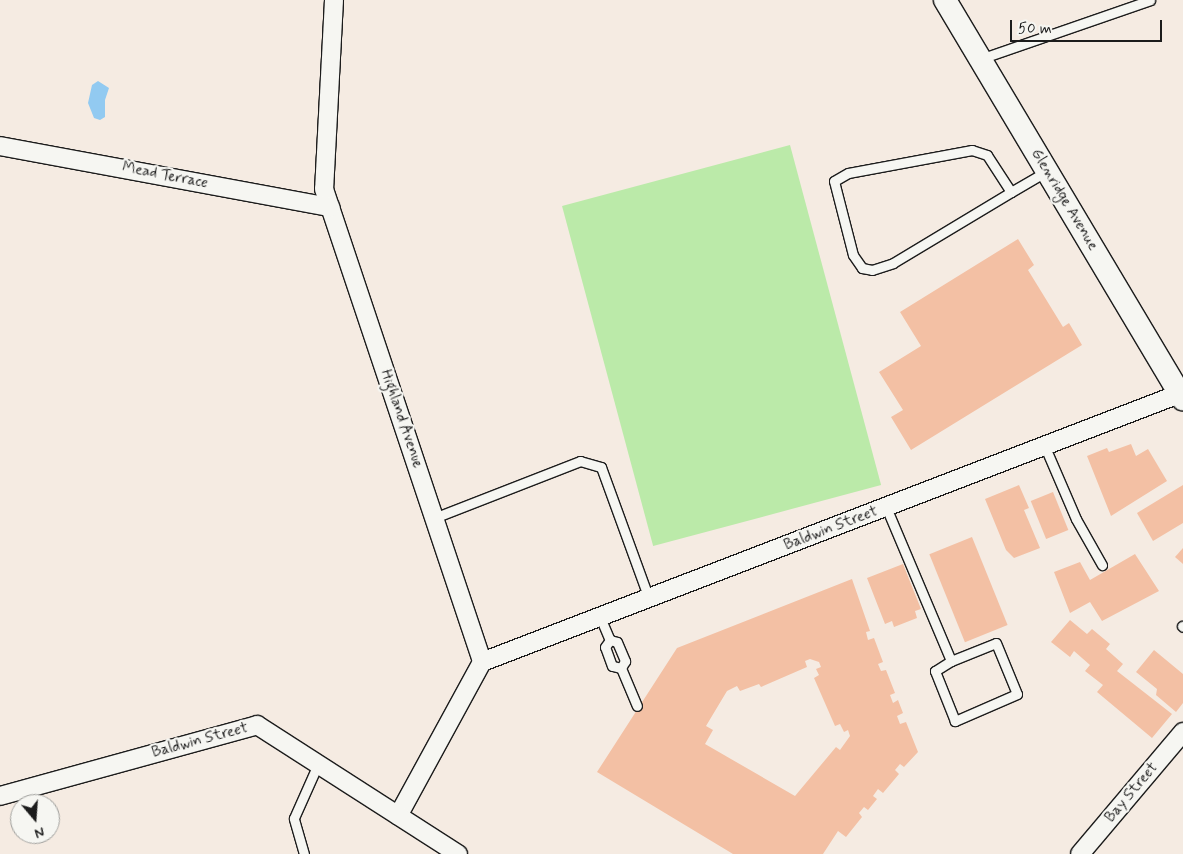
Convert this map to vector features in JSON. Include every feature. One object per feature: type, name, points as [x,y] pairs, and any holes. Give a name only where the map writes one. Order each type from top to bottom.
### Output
[{"type":"street","name":"Highland Avenue","points":[[334,0],[324,188],[482,662]]},
{"type":"street","name":"Glenridge Avenue","points":[[945,0],[1181,397]]},
{"type":"street","name":"Mead Terrace","points":[[0,146],[330,207]]},
{"type":"street","name":"Baldwin Street","points":[[482,662],[886,507],[1181,397]]},
{"type":"street","points":[[398,816],[462,704],[482,662]]},
{"type":"street","name":"Baldwin Street","points":[[0,796],[257,725],[458,854]]},
{"type":"street","name":"Bay Street","points":[[1080,854],[1183,732]]},
{"type":"lane","points":[[980,59],[1150,0]]},
{"type":"lane","points":[[1011,192],[987,155],[972,150],[848,173],[834,181],[853,255],[862,268],[872,270],[893,263],[1047,171]]},
{"type":"lane","points":[[1045,447],[1076,519],[1102,565]]},
{"type":"lane","points":[[434,518],[580,461],[601,467],[649,598]]},
{"type":"lane","points":[[886,507],[951,661]]},
{"type":"lane","points":[[600,617],[610,640]]},
{"type":"lane","points":[[610,640],[605,647],[612,666],[621,668]]},
{"type":"lane","points":[[610,640],[618,642],[625,661],[621,668]]},
{"type":"lane","points":[[996,643],[1017,694],[955,721],[935,671],[951,661],[996,643]]},
{"type":"lane","points":[[621,668],[637,706]]},
{"type":"lane","points":[[304,854],[294,818],[318,764]]},
{"type":"green space","points":[[790,145],[881,485],[653,546],[562,206]]},
{"type":"water","points":[[98,81],[109,88],[105,100],[105,117],[100,120],[94,118],[88,103],[92,85]]},
{"type":"building","points":[[1018,239],[1034,265],[1028,270],[1063,327],[1069,323],[1082,345],[911,450],[891,417],[903,410],[879,372],[921,346],[900,312]]},
{"type":"building","points":[[1131,444],[1136,456],[1148,449],[1167,481],[1111,516],[1087,456],[1107,448],[1109,452]]},
{"type":"building","points":[[1019,485],[1029,508],[1024,510],[1040,548],[1014,558],[1006,550],[985,499]]},
{"type":"building","points":[[1183,485],[1183,523],[1153,541],[1137,513]]},
{"type":"building","points":[[1053,492],[1068,530],[1046,539],[1031,501]]},
{"type":"building","points":[[972,537],[1008,625],[965,642],[929,554]]},
{"type":"building","points":[[1183,548],[1183,564],[1175,557]]},
{"type":"building","points":[[1135,554],[1159,591],[1102,621],[1090,602],[1070,613],[1054,572],[1080,562],[1090,580]]},
{"type":"building","points":[[903,564],[921,609],[915,611],[917,618],[894,627],[892,621],[885,624],[867,578]]},
{"type":"building","points":[[852,579],[870,631],[866,632],[868,640],[874,638],[883,662],[878,664],[881,671],[886,670],[895,693],[890,695],[893,703],[898,700],[903,713],[897,716],[900,724],[906,722],[918,752],[904,767],[900,764],[895,770],[899,774],[883,793],[878,789],[873,796],[877,799],[868,810],[864,807],[859,813],[862,817],[846,837],[838,831],[823,854],[733,854],[597,772],[677,648]],"holes":[[[810,659],[819,662],[821,667],[816,669],[819,675],[814,678],[835,726],[840,724],[844,732],[848,730],[850,736],[840,750],[836,747],[795,796],[705,744],[713,730],[706,726],[727,691],[737,686],[740,691],[759,684],[761,687],[807,667],[805,661]]]},
{"type":"building","points":[[1070,620],[1087,634],[1092,629],[1110,644],[1106,649],[1123,664],[1117,671],[1172,714],[1152,738],[1097,692],[1103,685],[1085,671],[1090,665],[1074,651],[1070,657],[1051,642]]},
{"type":"building","points":[[1154,650],[1183,674],[1183,703],[1176,712],[1156,695],[1157,689],[1136,672]]}]
